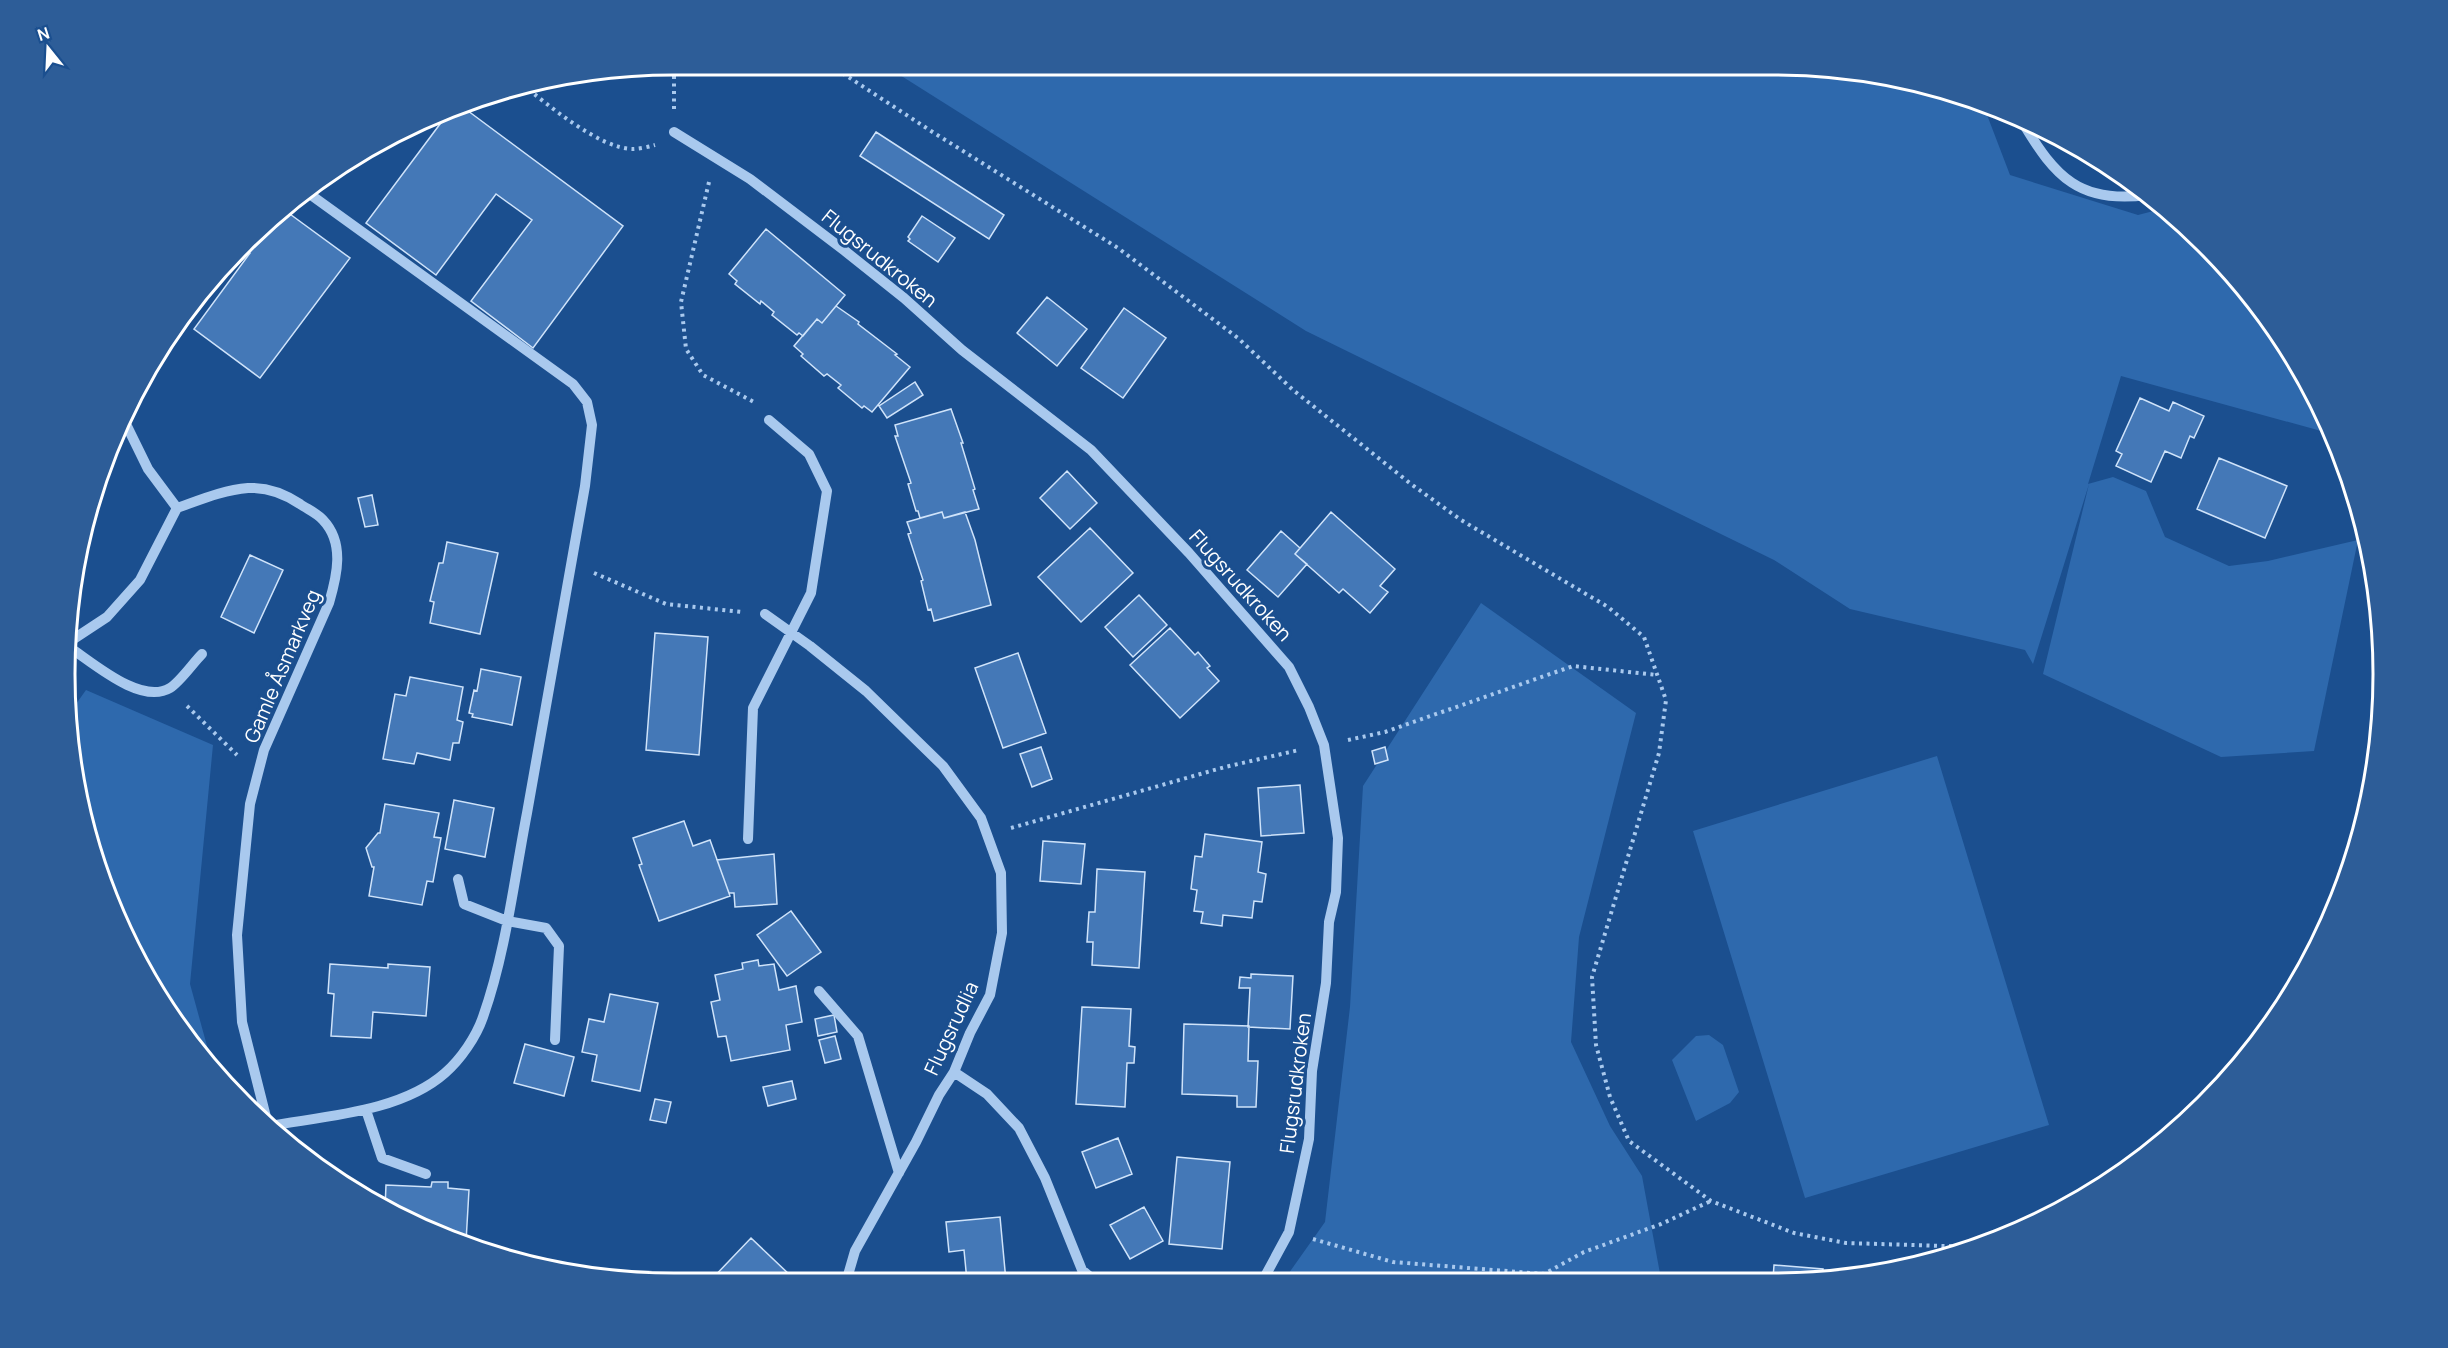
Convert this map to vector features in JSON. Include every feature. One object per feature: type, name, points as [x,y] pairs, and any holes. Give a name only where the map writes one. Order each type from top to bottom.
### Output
[{"type":"street","name":"Flugsrudkroken","points":[[674,132],[750,179],[845,251],[904,297],[962,350],[1091,450],[1189,553],[1289,667],[1309,707],[1324,745],[1338,838],[1336,892],[1329,922],[1326,983],[1312,1071],[1309,1139],[1289,1232],[1267,1273]]},
{"type":"street","points":[[2030,133],[2048,161],[2067,181],[2087,191],[2109,196],[2134,195]]},
{"type":"street","points":[[279,1124],[366,1110],[416,1092],[444,1074],[466,1050],[483,1019],[507,921],[572,563],[585,486],[592,425],[587,402],[573,384],[313,196]]},
{"type":"street","points":[[748,839],[753,708],[811,593],[827,491],[809,454],[769,420]]},
{"type":"street","points":[[76,637],[107,617],[140,580],[177,508],[148,469],[128,429]]},
{"type":"street","name":"Gamle Åsmarkveg","points":[[177,508],[232,490],[251,488],[276,492],[291,498],[323,519],[333,535],[338,557],[336,581],[329,603],[264,750],[250,804],[237,935],[242,1022],[265,1112]]},
{"type":"street","name":"Flugsrudlia","points":[[765,614],[866,691],[943,766],[981,818],[1001,873],[1002,933],[990,995],[970,1033],[954,1072],[939,1095],[855,1251],[849,1273]]},
{"type":"street","points":[[76,651],[118,680],[146,693],[169,688],[202,654]]},
{"type":"street","points":[[458,879],[464,904],[507,921],[546,928],[559,946],[555,1040]]},
{"type":"street","points":[[819,991],[858,1036],[898,1173]]},
{"type":"street","points":[[954,1072],[987,1094],[1019,1128],[1045,1178],[1082,1270],[1086,1273]]},
{"type":"street","points":[[366,1110],[382,1158],[426,1174]]},
{"type":"path","points":[[532,92],[572,124],[611,144],[631,149],[654,146],[674,132],[674,75]]},
{"type":"path","points":[[845,75],[1118,248],[1238,338],[1293,390],[1461,520],[1608,608],[1644,637],[1666,700],[1659,753],[1592,977],[1596,1045],[1610,1097],[1629,1141],[1711,1201],[1794,1233],[1846,1243],[1951,1246]]},
{"type":"path","points":[[715,158],[681,302],[686,349],[704,375],[760,406],[769,420]]},
{"type":"path","points":[[572,563],[666,604],[765,614]]},
{"type":"path","points":[[169,688],[233,753],[259,771]]},
{"type":"path","points":[[1546,1273],[1584,1252],[1661,1224],[1711,1201]]},
{"type":"path","points":[[1289,1232],[1393,1262],[1531,1273]]},
{"type":"shaded area","points":[[900,75],[1813,76],[1852,80],[1929,95],[1987,115],[2010,175],[2138,215],[2153,211],[2198,250],[2249,309],[2272,341],[2311,409],[2321,431],[2121,376],[2088,484],[2113,477],[2146,491],[2165,537],[2229,566],[2268,561],[2357,540],[2314,751],[2221,757],[2043,674],[2089,484],[2033,664],[2025,650],[1850,609],[1774,560],[1306,331]]},
{"type":"shaded area","points":[[1481,603],[1636,713],[1579,937],[1571,1042],[1610,1126],[1642,1176],[1660,1273],[1289,1273],[1325,1222],[1350,1007],[1363,786]]},
{"type":"shaded area","points":[[86,690],[213,745],[190,984],[208,1050],[155,974],[137,939],[107,867],[95,829],[87,791],[80,752],[76,704]]},
{"type":"shaded area","points":[[1937,756],[2049,1125],[1805,1198],[1693,831]]},
{"type":"shaded area","points":[[1709,1035],[1723,1045],[1739,1092],[1730,1103],[1696,1121],[1672,1060],[1696,1036]]},
{"type":"building","points":[[469,112],[623,226],[533,348],[471,301],[532,220],[496,194],[436,275],[366,223],[441,123]]},
{"type":"building","points":[[876,132],[1004,215],[989,239],[860,156]]},
{"type":"building","points":[[290,214],[350,258],[260,378],[194,329],[250,250]]},
{"type":"building","points":[[922,216],[955,238],[938,262],[908,241],[910,239],[908,237]]},
{"type":"building","points":[[766,229],[845,295],[822,323],[817,319],[803,336],[799,333],[797,335],[772,315],[774,312],[761,301],[760,304],[735,284],[737,281],[729,274]]},
{"type":"building","points":[[1047,297],[1087,329],[1057,366],[1017,333]]},
{"type":"building","points":[[836,306],[859,322],[858,324],[910,367],[872,412],[864,406],[862,408],[838,388],[841,385],[827,374],[824,376],[801,356],[803,354],[794,346],[817,319],[822,323]]},
{"type":"building","points":[[1124,308],[1166,338],[1123,398],[1081,368]]},
{"type":"building","points":[[915,382],[923,395],[887,418],[879,406]]},
{"type":"building","points":[[2140,398],[2169,411],[2173,402],[2204,416],[2194,438],[2190,436],[2181,458],[2165,451],[2151,482],[2116,466],[2122,454],[2116,451]]},
{"type":"building","points":[[951,409],[963,443],[961,443],[979,509],[944,518],[942,512],[920,518],[895,436],[898,436],[895,425]]},
{"type":"building","points":[[2219,458],[2287,486],[2265,538],[2197,509]]},
{"type":"building","points":[[1067,471],[1097,503],[1070,529],[1040,498]]},
{"type":"building","points":[[372,495],[378,525],[365,527],[358,498]]},
{"type":"building","points":[[942,512],[944,518],[965,512],[975,540],[991,605],[934,621],[931,609],[928,610],[921,581],[923,580],[908,534],[911,533],[907,522]]},
{"type":"building","points":[[1331,512],[1395,569],[1380,586],[1388,592],[1370,613],[1343,589],[1339,593],[1295,554]]},
{"type":"building","points":[[1090,528],[1133,573],[1081,622],[1038,577]]},
{"type":"building","points":[[1281,531],[1300,548],[1295,554],[1307,564],[1278,597],[1247,570]]},
{"type":"building","points":[[447,542],[498,553],[480,634],[430,623],[434,602],[430,601],[439,563],[443,563]]},
{"type":"building","points":[[250,555],[283,570],[254,633],[221,617]]},
{"type":"building","points":[[1139,595],[1167,625],[1133,657],[1105,627]]},
{"type":"building","points":[[1170,628],[1195,655],[1198,652],[1210,666],[1207,668],[1219,681],[1180,718],[1130,665]]},
{"type":"building","points":[[655,633],[708,637],[699,755],[646,750]]},
{"type":"building","points":[[1018,653],[1046,733],[1003,748],[975,668]]},
{"type":"building","points":[[481,669],[521,677],[512,725],[472,717],[473,714],[469,713],[474,690],[477,691]]},
{"type":"building","points":[[410,677],[463,687],[457,720],[463,722],[459,743],[453,743],[450,760],[417,753],[414,764],[383,759],[395,694],[406,696]]},
{"type":"building","points":[[1041,747],[1052,779],[1032,787],[1020,754]]},
{"type":"building","points":[[1385,747],[1388,760],[1375,764],[1372,751]]},
{"type":"building","points":[[1300,785],[1304,833],[1261,836],[1258,788]]},
{"type":"building","points":[[454,800],[494,808],[485,857],[445,849]]},
{"type":"building","points":[[385,804],[439,813],[434,837],[441,838],[433,882],[427,881],[422,905],[369,896],[374,867],[372,867],[366,848],[380,833]]},
{"type":"building","points":[[684,821],[693,846],[710,840],[730,896],[659,921],[639,865],[642,864],[633,838]]},
{"type":"building","points":[[1205,834],[1262,842],[1258,872],[1266,874],[1262,902],[1254,901],[1252,918],[1223,915],[1222,926],[1201,923],[1203,912],[1194,911],[1197,890],[1191,889],[1195,856],[1202,857]]},
{"type":"building","points":[[1043,841],[1085,844],[1081,884],[1040,881]]},
{"type":"building","points":[[774,854],[777,904],[735,907],[734,893],[729,893],[717,860]]},
{"type":"building","points":[[1097,869],[1145,872],[1139,968],[1092,965],[1093,942],[1087,942],[1089,912],[1095,912]]},
{"type":"building","points":[[791,911],[821,952],[787,976],[757,935]]},
{"type":"building","points":[[758,960],[759,966],[774,964],[779,990],[796,986],[802,1022],[786,1025],[790,1050],[731,1061],[726,1036],[718,1037],[711,1002],[720,1000],[715,975],[743,969],[742,963]]},
{"type":"building","points":[[330,964],[388,968],[388,964],[430,967],[426,1016],[373,1012],[371,1038],[331,1036],[334,994],[328,993]]},
{"type":"building","points":[[1251,974],[1293,976],[1290,1029],[1248,1027],[1250,988],[1239,988],[1240,977],[1251,978]]},
{"type":"building","points":[[610,994],[658,1003],[640,1091],[592,1081],[597,1055],[582,1052],[589,1019],[604,1022]]},
{"type":"building","points":[[1082,1007],[1131,1009],[1129,1046],[1135,1047],[1134,1063],[1127,1063],[1125,1107],[1076,1104]]},
{"type":"building","points":[[834,1015],[837,1032],[818,1036],[815,1019]]},
{"type":"building","points":[[1184,1024],[1249,1026],[1248,1061],[1258,1061],[1256,1107],[1237,1107],[1237,1096],[1182,1094]]},
{"type":"building","points":[[835,1036],[841,1059],[825,1063],[819,1040]]},
{"type":"building","points":[[525,1044],[574,1057],[564,1096],[514,1083]]},
{"type":"building","points":[[792,1081],[796,1099],[768,1106],[763,1087]]},
{"type":"building","points":[[655,1099],[671,1102],[666,1123],[650,1120]]},
{"type":"building","points":[[1118,1138],[1132,1174],[1096,1188],[1082,1152]]},
{"type":"building","points":[[1177,1157],[1230,1162],[1222,1249],[1169,1244]]},
{"type":"building","points":[[432,1182],[448,1182],[448,1188],[469,1190],[466,1235],[385,1199],[386,1185],[431,1187]]},
{"type":"building","points":[[1144,1207],[1163,1241],[1130,1259],[1110,1225]]},
{"type":"building","points":[[1000,1217],[1005,1273],[966,1273],[964,1250],[949,1252],[946,1222]]},
{"type":"building","points":[[751,1238],[788,1273],[718,1273]]},
{"type":"building","points":[[1774,1265],[1823,1269],[1823,1271],[1813,1272],[1773,1273]]}]
